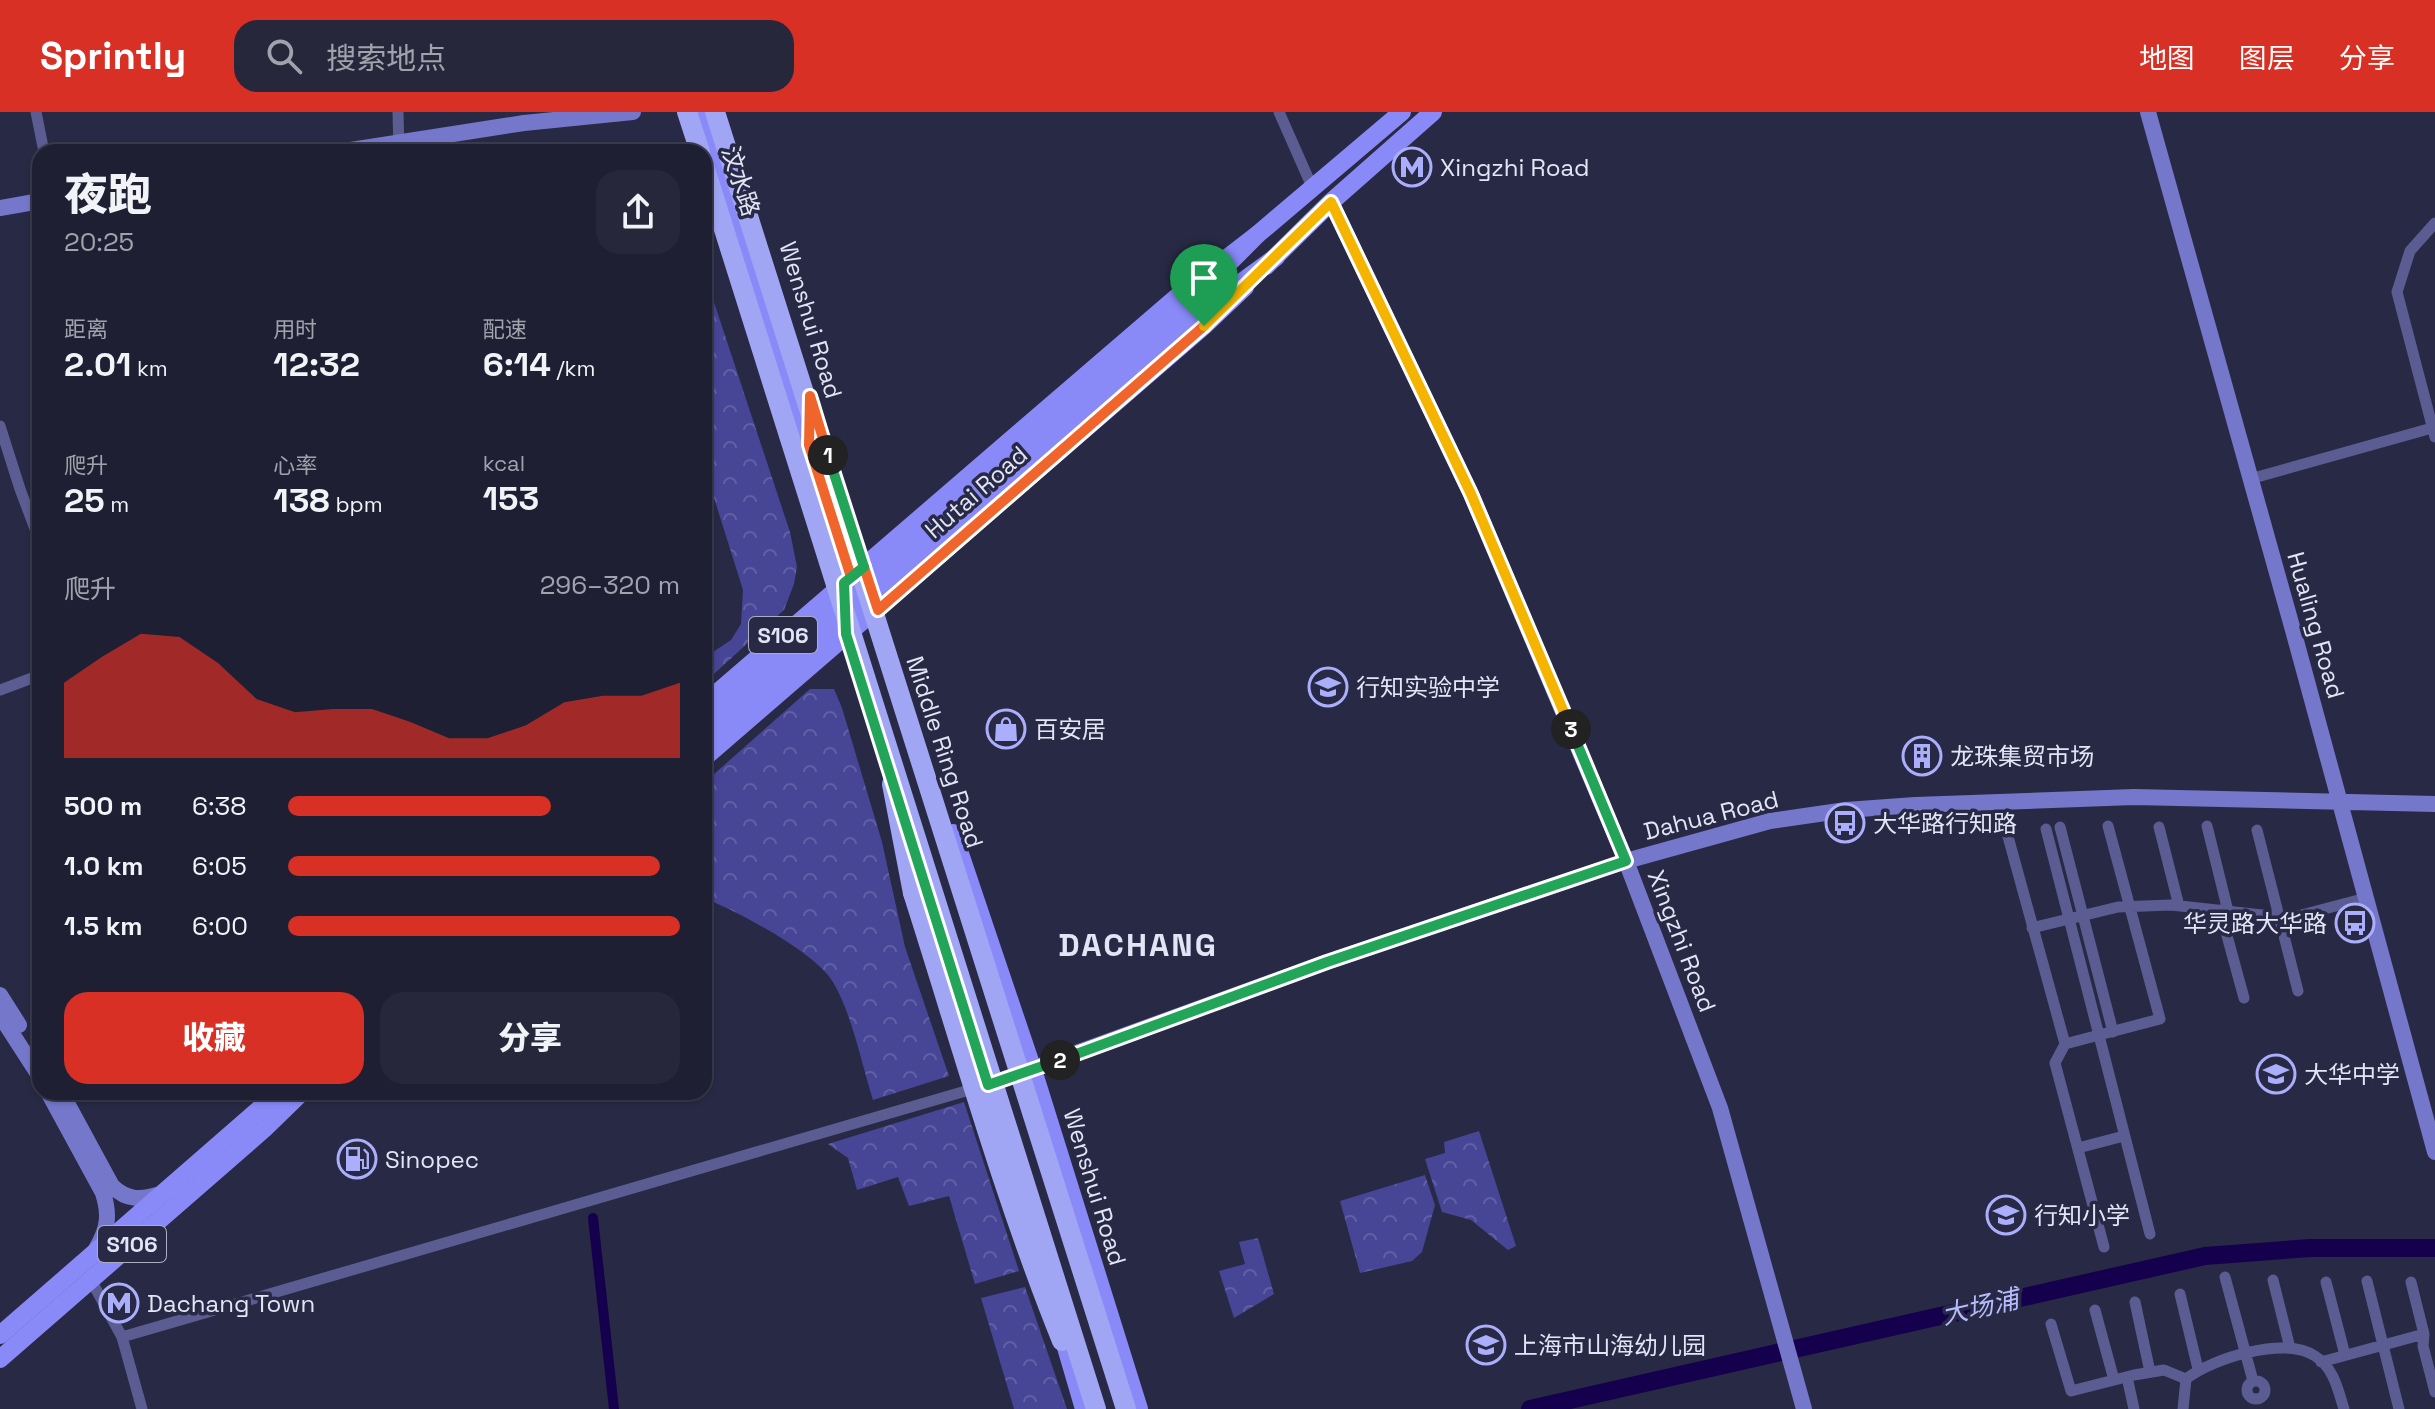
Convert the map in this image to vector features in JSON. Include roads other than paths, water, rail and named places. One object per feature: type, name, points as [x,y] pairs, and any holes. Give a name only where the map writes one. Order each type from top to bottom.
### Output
[{"type":"highway","points":[[685,112],[695,144]]},
{"type":"highway","name":"Middle Ring Road","points":[[718,112],[1126,1409]]},
{"type":"highway","points":[[712,191],[1096,1409]]},
{"type":"highway","points":[[889,773],[913,893],[1020,1229],[1086,1409]]},
{"type":"main road","name":"汶水路","points":[[694,112],[705,144]]},
{"type":"main road","name":"汶水路","points":[[704,112],[809,445],[848,580],[846,634]]},
{"type":"main road","name":"Wenshui Road","points":[[718,112],[810,396],[848,580]]},
{"type":"main road","name":"Hutai Road","points":[[712,697],[1178,296],[1313,189],[1402,112]]},
{"type":"main road","name":"Hutai Road","points":[[712,751],[1204,326],[1331,202],[1433,112]]},
{"type":"main road","name":"汶水路","points":[[712,167],[848,580]]},
{"type":"main road","name":"Wenshui Road","points":[[712,203],[848,580],[878,610],[1033,1070],[1139,1409]]},
{"type":"main road","name":"Hutai Road","points":[[712,718],[1186,306],[1258,234]]},
{"type":"main road","name":"Hutai Road","points":[[712,734],[1195,316],[1276,257]]},
{"type":"main road","points":[[758,283],[785,316]]},
{"type":"main road","points":[[809,445],[810,396]]},
{"type":"main road","points":[[846,634],[1086,1409]]},
{"type":"main road","name":"S106","points":[[258,1122],[268,1100]]},
{"type":"main road","name":"S106","points":[[0,1359],[91,1280],[258,1122],[273,1100]]},
{"type":"main road","name":"S106","points":[[0,1335],[161,1194],[290,1100]]},
{"type":"main road","name":"S106","points":[[258,1122],[302,1100]]},
{"type":"street","points":[[36,112],[42,144]]},
{"type":"street","points":[[398,112],[399,144]]},
{"type":"street","points":[[415,144],[524,123],[633,112]]},
{"type":"street","points":[[1279,112],[1313,189]]},
{"type":"street","name":"Hualing Road","points":[[2148,112],[2435,1152]]},
{"type":"street","points":[[0,208],[32,202]]},
{"type":"street","name":"Xingzhi Road","points":[[1331,202],[1471,494],[1626,861],[1720,1108],[1804,1409]]},
{"type":"street","points":[[2250,479],[2434,432],[2397,292],[2410,251],[2435,223]]},
{"type":"street","points":[[0,426],[32,522]]},
{"type":"street","points":[[0,690],[32,678]]},
{"type":"street","name":"Dahua Road","points":[[988,1085],[1327,962],[1626,861],[1770,821],[1846,810],[1915,805],[2134,797],[2435,804]]},
{"type":"street","points":[[2001,811],[2065,1044],[2055,1063],[2104,1247]]},
{"type":"street","points":[[2065,1044],[2160,1019],[2108,826]]},
{"type":"street","points":[[2207,826],[2244,998]]},
{"type":"street","points":[[2060,827],[2083,916],[2124,1136],[2150,1234]]},
{"type":"street","points":[[2159,827],[2179,906]]},
{"type":"street","points":[[2046,829],[2106,1033]]},
{"type":"street","points":[[2257,830],[2298,991]]},
{"type":"street","points":[[2032,928],[2118,907],[2179,906],[2290,918],[2366,898]]},
{"type":"street","points":[[0,995],[32,1044]]},
{"type":"street","points":[[0,1015],[32,1065]]},
{"type":"street","points":[[122,1337],[988,1085]]},
{"type":"street","points":[[52,1100],[103,1193],[107,1207],[104,1236],[95,1252]]},
{"type":"street","points":[[65,1100],[112,1186],[120,1194],[143,1200],[161,1194]]},
{"type":"street","points":[[2078,1148],[2124,1136]]},
{"type":"street","points":[[2225,1277],[2253,1381],[2262,1383],[2265,1388],[2260,1404]]},
{"type":"street","points":[[91,1280],[122,1337],[142,1409]]},
{"type":"street","points":[[2273,1280],[2290,1348]]},
{"type":"street","points":[[2367,1281],[2399,1409]]},
{"type":"street","points":[[2326,1282],[2345,1355]]},
{"type":"street","points":[[2411,1282],[2435,1392]]},
{"type":"street","points":[[2180,1294],[2198,1369]]},
{"type":"street","points":[[2135,1302],[2150,1372]]},
{"type":"street","points":[[2095,1310],[2114,1380]]},
{"type":"street","points":[[2051,1324],[2071,1391],[2164,1370],[2186,1379]]},
{"type":"street","points":[[2321,1362],[2424,1334]]},
{"type":"street","points":[[2183,1409],[2186,1379],[2198,1369],[2246,1354],[2290,1348],[2315,1356],[2321,1362],[2335,1378],[2344,1409]]},
{"type":"street","points":[[2127,1377],[2134,1409]]},
{"type":"waterway","points":[[593,1218],[614,1409]]},
{"type":"waterway","name":"大场浦","points":[[1530,1409],[2205,1256],[2310,1248],[2435,1248]]},
{"type":"place","name":"Xingzhi Road","points":[[1412,167]]},
{"type":"place","name":"行知实验中学","points":[[1328,687]]},
{"type":"place","name":"百安居","points":[[1006,729]]},
{"type":"place","name":"龙珠集贸市场","points":[[1922,756]]},
{"type":"place","name":"大华路行知路","points":[[1845,823]]},
{"type":"place","name":"华灵路大华路","points":[[2355,923]]},
{"type":"place","name":"大华中学","points":[[2276,1074]]},
{"type":"place","name":"Sinopec","points":[[357,1159]]},
{"type":"place","name":"行知小学","points":[[2006,1215]]},
{"type":"place","name":"Dachang Town","points":[[119,1303]]},
{"type":"place","name":"上海市山海幼儿园","points":[[1486,1345]]},
{"type":"district","name":"DACHANG","points":[[1138,945]]}]
